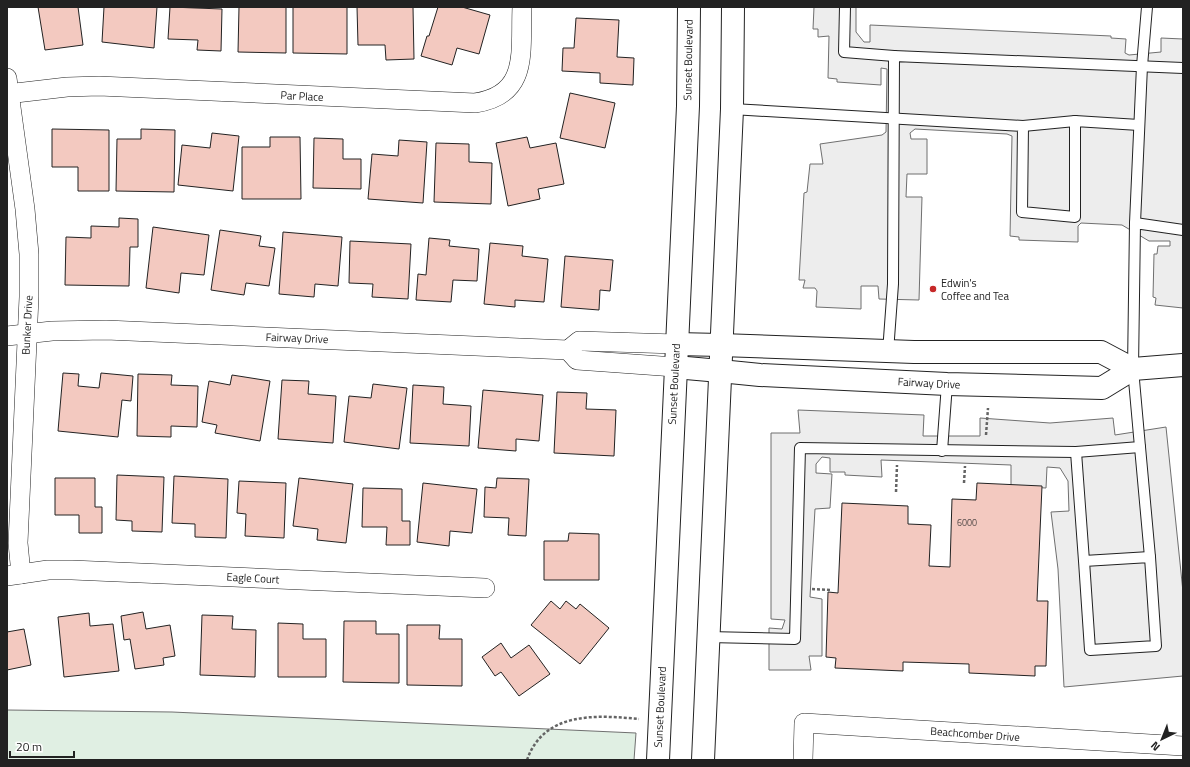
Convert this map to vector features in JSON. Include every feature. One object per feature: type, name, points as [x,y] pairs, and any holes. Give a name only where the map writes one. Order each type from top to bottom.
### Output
[{"type":"main road","name":"Sunset Boulevard","points":[[658,760],[688,106],[689,7]]},
{"type":"main road","points":[[703,760],[732,109],[733,7]]},
{"type":"main road","points":[[676,344],[888,352],[1101,352],[1133,369]]},
{"type":"main road","name":"Fairway Drive","points":[[675,367],[760,375],[947,384],[1102,388],[1133,369],[1183,365]]},
{"type":"street","name":"Par Place","points":[[8,88],[99,86],[475,103],[492,101],[506,92],[516,79],[519,64],[522,7]]},
{"type":"street","name":"Bunker Drive","points":[[8,88],[25,209],[29,254],[29,297],[18,543],[14,575]]},
{"type":"street","name":"Fairway Drive","points":[[7,336],[52,331],[106,330],[568,350]]},
{"type":"street","points":[[675,367],[578,360],[568,350],[579,341],[676,344]]},
{"type":"street","name":"Eagle Court","points":[[14,575],[48,570],[72,570],[485,588]]},
{"type":"street","name":"Beachcomber Drive","points":[[803,760],[804,723],[1178,751]]},
{"type":"lane","points":[[845,7],[844,52],[894,56],[1183,68]]},
{"type":"lane","points":[[1076,452],[1090,650],[1156,646],[1150,557],[1133,369],[1135,223],[1142,66],[1147,7]]},
{"type":"lane","points":[[888,352],[893,284],[894,56]]},
{"type":"lane","points":[[732,109],[1023,126],[1076,121],[1140,125]]},
{"type":"lane","points":[[1023,126],[1022,212],[1075,217],[1076,121]]},
{"type":"lane","points":[[1135,223],[1183,230]]},
{"type":"lane","points":[[942,451],[947,384]]},
{"type":"lane","points":[[708,636],[795,639],[800,448],[1076,452],[1140,447]]},
{"type":"lane","points":[[1084,561],[1150,557]]},
{"type":"path","points":[[987,423],[988,408]]},
{"type":"path","points":[[896,492],[898,450]]},
{"type":"path","points":[[796,588],[832,590]]},
{"type":"path","points":[[527,760],[534,744],[548,729],[569,720],[602,717],[660,722]]},
{"type":"green space","points":[[7,710],[172,712],[636,733],[634,760],[7,760]]},
{"type":"shaded area","points":[[814,7],[856,7],[856,32],[864,42],[870,42],[870,25],[1111,36],[1111,38],[1126,39],[1125,53],[1129,55],[1161,52],[1161,38],[1183,39],[1183,308],[1155,305],[1156,298],[1153,297],[1154,254],[1157,254],[1158,246],[1170,246],[1170,241],[1149,241],[1122,225],[1081,223],[1078,226],[1078,242],[1019,240],[1019,237],[1010,236],[1012,136],[1007,134],[915,129],[910,133],[911,139],[927,139],[927,174],[907,174],[906,197],[922,197],[919,300],[879,299],[878,286],[861,286],[861,309],[816,307],[817,291],[815,288],[803,288],[805,280],[799,280],[804,193],[807,192],[810,164],[823,164],[820,144],[882,135],[886,132],[887,69],[881,68],[881,85],[837,82],[837,79],[828,78],[829,36],[818,37],[818,29],[813,29]]},
{"type":"shaded area","points":[[798,410],[924,415],[923,436],[980,436],[980,418],[1050,423],[1113,418],[1115,435],[1166,427],[1183,592],[1183,676],[1064,687],[1058,569],[1051,512],[1069,511],[1068,481],[1060,468],[1047,467],[1046,488],[1011,486],[1011,465],[881,460],[882,477],[845,475],[845,472],[830,472],[830,458],[822,457],[816,464],[816,473],[832,474],[830,508],[815,509],[810,597],[822,599],[822,656],[809,656],[811,670],[769,670],[769,628],[782,629],[785,620],[771,619],[771,433],[800,433]]},
{"type":"building","points":[[38,7],[78,7],[83,45],[45,50]]},
{"type":"building","points":[[104,7],[157,7],[154,48],[102,42]]},
{"type":"building","points":[[170,7],[222,9],[221,51],[197,50],[198,40],[168,39]]},
{"type":"building","points":[[239,7],[286,7],[286,53],[238,52]]},
{"type":"building","points":[[293,7],[347,7],[347,54],[293,53]]},
{"type":"building","points":[[357,7],[413,7],[414,59],[386,60],[385,45],[358,45]]},
{"type":"building","points":[[438,7],[462,7],[490,15],[479,54],[457,48],[452,65],[421,56]]},
{"type":"building","points":[[576,18],[619,20],[617,57],[634,58],[633,85],[600,83],[600,73],[562,71],[563,48],[574,48]]},
{"type":"building","points":[[570,93],[615,103],[605,148],[560,138]]},
{"type":"building","points":[[52,129],[109,130],[109,191],[78,191],[78,167],[52,167]]},
{"type":"building","points":[[141,129],[175,130],[174,192],[116,191],[117,139],[141,139]]},
{"type":"building","points":[[212,133],[239,136],[233,191],[178,185],[182,145],[210,148]]},
{"type":"building","points":[[270,137],[300,137],[301,199],[242,199],[242,147],[270,147]]},
{"type":"building","points":[[527,137],[530,148],[556,143],[564,184],[538,189],[540,199],[508,206],[496,143]]},
{"type":"building","points":[[314,138],[343,139],[343,159],[361,159],[361,189],[313,188]]},
{"type":"building","points":[[399,140],[427,142],[423,203],[368,199],[372,154],[398,156]]},
{"type":"building","points":[[436,143],[469,144],[469,162],[492,163],[491,204],[434,202]]},
{"type":"building","points":[[119,218],[138,219],[138,247],[130,247],[129,286],[65,285],[66,237],[91,238],[91,226],[119,227]]},
{"type":"building","points":[[153,227],[209,235],[204,275],[181,273],[179,293],[146,288]]},
{"type":"building","points":[[220,230],[261,236],[259,246],[275,248],[269,286],[246,283],[244,295],[211,290]]},
{"type":"building","points":[[283,232],[342,237],[338,286],[315,284],[314,297],[279,294]]},
{"type":"building","points":[[429,238],[450,240],[449,246],[479,249],[477,281],[453,280],[451,302],[416,300],[418,274],[426,275]]},
{"type":"building","points":[[350,241],[411,244],[408,299],[372,297],[373,284],[349,283]]},
{"type":"building","points":[[490,243],[523,246],[522,256],[548,259],[544,302],[515,300],[515,307],[484,304]]},
{"type":"building","points":[[565,256],[613,260],[610,291],[600,290],[599,310],[561,307]]},
{"type":"building","points":[[63,373],[79,374],[78,386],[99,388],[101,373],[133,376],[131,401],[122,400],[118,437],[58,431]]},
{"type":"building","points":[[138,374],[172,375],[171,385],[198,386],[197,427],[171,426],[171,437],[137,436]]},
{"type":"building","points":[[232,375],[270,381],[260,441],[215,433],[217,425],[202,422],[209,381],[230,385]]},
{"type":"building","points":[[282,380],[309,381],[308,394],[336,396],[333,443],[278,439]]},
{"type":"building","points":[[373,384],[407,388],[399,449],[344,442],[349,396],[371,398]]},
{"type":"building","points":[[413,385],[444,387],[443,404],[471,406],[469,446],[410,443]]},
{"type":"building","points":[[483,390],[543,395],[539,441],[516,439],[516,451],[478,448]]},
{"type":"building","points":[[557,392],[587,393],[586,409],[616,410],[614,456],[554,453]]},
{"type":"building","points":[[117,475],[164,477],[162,532],[132,531],[132,521],[116,520]]},
{"type":"building","points":[[174,476],[228,479],[226,538],[195,537],[195,524],[172,523]]},
{"type":"building","points":[[55,478],[95,478],[95,507],[102,507],[102,533],[79,533],[79,515],[55,515]]},
{"type":"building","points":[[299,478],[353,484],[346,543],[317,540],[318,529],[293,526]]},
{"type":"building","points":[[497,478],[529,479],[526,536],[508,535],[509,518],[484,517],[485,487],[496,488]]},
{"type":"building","points":[[239,481],[286,483],[284,538],[245,536],[246,514],[237,513]]},
{"type":"building","points":[[423,483],[477,489],[472,533],[450,531],[449,546],[417,542]]},
{"type":"building","points":[[977,483],[1042,486],[1037,601],[1048,601],[1046,666],[1035,666],[1035,676],[969,673],[969,664],[903,662],[903,671],[835,668],[836,658],[826,657],[828,592],[838,593],[842,503],[908,506],[908,524],[931,525],[929,566],[950,567],[952,499],[976,500]]},
{"type":"building","points":[[363,488],[402,489],[402,521],[410,521],[410,545],[386,545],[387,527],[362,527]]},
{"type":"building","points":[[569,533],[599,534],[599,580],[544,580],[544,541],[568,541]]},
{"type":"building","points":[[551,601],[560,609],[566,601],[576,609],[580,604],[609,628],[580,664],[531,625]]},
{"type":"building","points":[[143,612],[146,629],[170,625],[175,656],[163,658],[164,665],[135,669],[130,639],[124,640],[121,616]]},
{"type":"building","points":[[89,613],[90,626],[113,624],[119,671],[64,677],[58,617]]},
{"type":"building","points":[[202,615],[233,616],[232,629],[256,630],[255,677],[200,675]]},
{"type":"building","points":[[344,621],[376,621],[376,634],[399,634],[399,683],[343,682]]},
{"type":"building","points":[[278,623],[303,624],[303,639],[326,639],[326,677],[278,677]]},
{"type":"building","points":[[407,625],[440,625],[439,639],[462,639],[462,686],[407,685]]},
{"type":"building","points":[[24,629],[31,665],[7,670],[7,632]]},
{"type":"building","points":[[501,643],[511,658],[529,645],[550,674],[519,696],[501,672],[495,676],[482,657]]},
{"type":"place","name":"Edwin's Coffee and Tea","points":[[933,289]]}]
